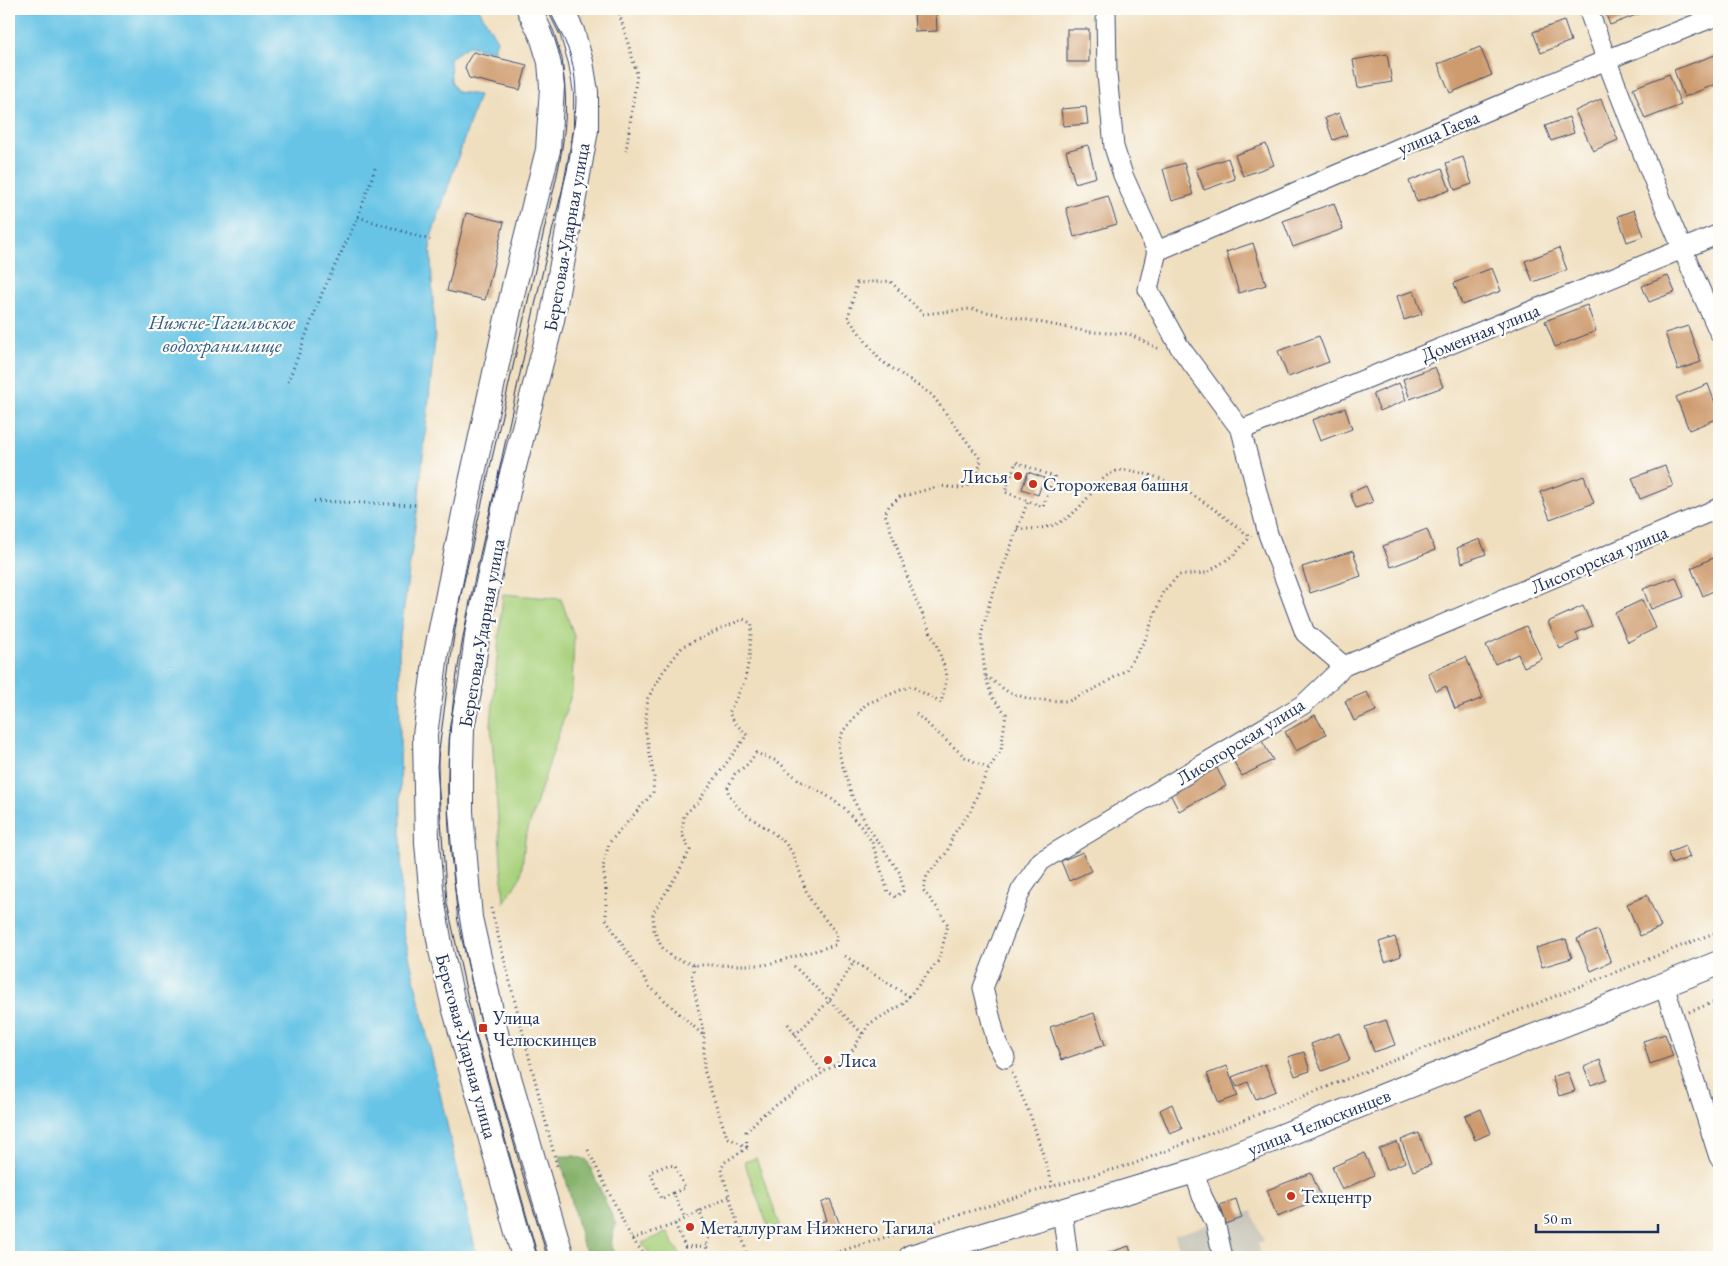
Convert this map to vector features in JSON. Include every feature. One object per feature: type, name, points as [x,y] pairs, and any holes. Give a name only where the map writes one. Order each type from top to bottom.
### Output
[{"type":"main road","name":"Береговая-Ударная улица","points":[[524,1257],[453,1003],[441,950],[432,899],[427,843],[425,735],[436,654],[464,514],[515,282],[548,150],[552,87],[550,62],[542,36],[529,9]]},
{"type":"main road","name":"Береговая-Ударная улица","points":[[561,9],[572,31],[581,62],[586,92],[586,130],[552,320],[511,478],[478,629],[471,682],[462,728],[460,765],[461,812],[470,918],[497,1037],[562,1257]]},
{"type":"main road","name":"улица Челюскинцев","points":[[911,1257],[1194,1171],[1719,963]]},
{"type":"street","points":[[1106,9],[1107,74],[1114,147],[1123,175],[1157,251],[1148,288],[1179,346],[1241,430],[1259,535],[1305,633],[1344,666]]},
{"type":"street","points":[[1588,9],[1606,60],[1681,249],[1719,332]]},
{"type":"street","name":"улица Гаева","points":[[1157,251],[1606,60],[1719,15]]},
{"type":"street","name":"Доменная улица","points":[[1241,430],[1719,234]]},
{"type":"street","name":"Лисогорская улица","points":[[1005,1058],[997,1043],[983,988],[1021,890],[1041,861],[1304,704],[1344,666],[1719,508]]},
{"type":"street","points":[[1664,985],[1719,1157]]},
{"type":"street","points":[[1194,1171],[1202,1196],[1215,1222],[1223,1257]]},
{"type":"street","points":[[1062,1211],[1068,1257]]},
{"type":"path","points":[[618,9],[637,74],[626,151]]},
{"type":"path","points":[[288,382],[323,290],[358,217],[376,166]]},
{"type":"path","points":[[358,217],[430,240]]},
{"type":"path","points":[[704,1036],[650,987],[606,919],[606,889],[603,867],[609,843],[653,792],[654,777],[645,726],[648,698],[663,672],[684,646],[744,619],[752,624],[749,658],[744,680],[729,713],[735,723],[747,735],[698,802],[684,815],[682,834],[690,850],[653,913],[654,930],[661,946],[671,957],[694,965],[765,965],[834,945],[837,934],[809,897],[800,868],[784,841],[758,824],[730,798],[727,789],[735,774],[748,764],[756,754],[777,760],[800,781],[826,795],[844,808],[872,842],[888,892],[896,897],[903,891],[900,872],[868,827],[853,799],[838,745],[843,731],[866,704],[912,686],[941,703],[947,676],[939,651],[915,598],[885,514],[889,506],[900,497],[940,486],[960,488],[976,483],[981,460],[932,396],[880,360],[848,318],[857,283],[890,281],[923,314],[971,309],[1090,332],[1129,334],[1193,365]]},
{"type":"path","points":[[1016,462],[1054,477],[1043,507],[1028,501],[1005,492],[1016,462]]},
{"type":"path","points":[[985,675],[1008,692],[1033,700],[1068,701],[1102,686],[1126,670],[1144,640],[1163,592],[1179,575],[1206,573],[1233,556],[1259,535],[1193,494],[1159,477],[1124,469],[1107,475],[1082,504],[1060,524],[1037,530],[1017,529]]},
{"type":"path","points":[[314,501],[418,506]]},
{"type":"path","points":[[747,1148],[746,1132],[762,1115],[848,1057],[869,1024],[902,1006],[939,960],[948,925],[940,910],[923,890],[927,875],[947,852],[953,834],[970,812],[989,769],[1000,750],[1006,714],[992,697],[985,675],[981,636],[990,600],[1028,501]]},
{"type":"path","points":[[916,714],[965,757],[989,769]]},
{"type":"path","points":[[489,902],[559,1173]]},
{"type":"path","points":[[821,1257],[1052,1186],[1133,1164],[1719,931]]},
{"type":"path","points":[[845,956],[910,997]]},
{"type":"path","points":[[795,1035],[829,1001],[854,962]]},
{"type":"path","points":[[694,965],[692,979],[704,1036],[704,1070],[727,1136],[747,1148]]},
{"type":"path","points":[[794,966],[863,1034]]},
{"type":"path","points":[[1674,1018],[1719,1000]]},
{"type":"path","points":[[788,1024],[822,1073]]},
{"type":"path","points":[[1005,1058],[1031,1117],[1052,1186]]},
{"type":"path","points":[[747,1148],[727,1160],[721,1169],[748,1257]]},
{"type":"path","points":[[588,1150],[632,1239],[647,1257]]},
{"type":"path","points":[[668,1164],[675,1166],[685,1188],[673,1193],[661,1198],[650,1172],[668,1164]]},
{"type":"path","points":[[673,1193],[685,1218]]},
{"type":"path","points":[[632,1239],[675,1224],[699,1210],[730,1196]]},
{"type":"path","points":[[699,1210],[709,1237],[706,1246],[710,1257]]},
{"type":"path","points":[[675,1224],[685,1247],[706,1246]]},
{"type":"shaded area","points":[[1252,1211],[1264,1241],[1258,1243],[1261,1257],[1181,1257],[1175,1235]]},
{"type":"green space","points":[[503,594],[561,599],[574,636],[572,692],[525,839],[521,876],[504,903],[491,724]]},
{"type":"green space","points":[[560,1156],[575,1156],[587,1160],[616,1225],[612,1242],[613,1249],[618,1257],[590,1257],[583,1246]]},
{"type":"green space","points":[[756,1158],[780,1225],[769,1229],[744,1162]]},
{"type":"green space","points":[[668,1232],[673,1244],[683,1257],[652,1257],[642,1243]]},
{"type":"water","name":"Нижне-Тагильское водохранилище","points":[[9,9],[479,9],[497,40],[493,51],[468,46],[450,58],[451,81],[457,92],[479,95],[430,240],[435,340],[418,505],[399,643],[402,925],[477,1257],[9,1257]]},
{"type":"building","points":[[914,9],[936,9],[937,31],[915,32]]},
{"type":"building","points":[[1604,9],[1642,9],[1644,12],[1610,25]]},
{"type":"building","points":[[1564,21],[1571,41],[1541,53],[1533,32]]},
{"type":"building","points":[[1067,29],[1089,29],[1089,62],[1067,62]]},
{"type":"building","points":[[1480,47],[1492,75],[1450,93],[1438,64]]},
{"type":"building","points":[[473,52],[527,65],[520,90],[469,78],[465,68]]},
{"type":"building","points":[[1387,54],[1392,82],[1358,88],[1353,60]]},
{"type":"building","points":[[1715,55],[1719,65],[1719,83],[1684,97],[1674,70]]},
{"type":"building","points":[[1669,74],[1681,105],[1645,119],[1633,88]]},
{"type":"building","points":[[1601,99],[1618,140],[1593,151],[1575,111]]},
{"type":"building","points":[[1086,107],[1088,124],[1063,126],[1061,109]]},
{"type":"building","points":[[1339,113],[1347,135],[1333,140],[1325,118]]},
{"type":"building","points":[[1569,117],[1574,133],[1551,141],[1545,126]]},
{"type":"building","points":[[1266,144],[1274,165],[1243,176],[1235,155]]},
{"type":"building","points":[[1088,145],[1096,177],[1075,183],[1066,151]]},
{"type":"building","points":[[1463,157],[1472,184],[1455,190],[1446,163]]},
{"type":"building","points":[[1228,158],[1235,179],[1204,190],[1196,169]]},
{"type":"building","points":[[1184,163],[1193,195],[1172,201],[1163,169]]},
{"type":"building","points":[[1442,168],[1450,190],[1417,202],[1409,181]]},
{"type":"building","points":[[1108,196],[1117,224],[1074,237],[1066,208]]},
{"type":"building","points":[[1334,203],[1343,229],[1293,247],[1283,221]]},
{"type":"building","points":[[1634,210],[1644,236],[1627,242],[1618,216]]},
{"type":"building","points":[[466,213],[504,222],[485,300],[447,291]]},
{"type":"building","points":[[1253,243],[1266,285],[1239,293],[1226,252]]},
{"type":"building","points":[[1559,248],[1567,270],[1533,282],[1525,261]]},
{"type":"building","points":[[1492,268],[1501,291],[1462,305],[1454,283]]},
{"type":"building","points":[[1668,276],[1675,292],[1649,302],[1642,286]]},
{"type":"building","points":[[1414,291],[1422,314],[1404,320],[1397,296]]},
{"type":"building","points":[[1587,305],[1596,331],[1555,347],[1545,321]]},
{"type":"building","points":[[1688,326],[1701,362],[1678,370],[1665,333]]},
{"type":"building","points":[[1319,336],[1329,362],[1288,377],[1278,351]]},
{"type":"building","points":[[1435,367],[1443,387],[1410,399],[1403,379]]},
{"type":"building","points":[[1399,383],[1406,400],[1380,411],[1373,394]]},
{"type":"building","points":[[1708,384],[1719,418],[1689,430],[1676,397]]},
{"type":"building","points":[[1345,408],[1352,429],[1320,441],[1312,420]]},
{"type":"building","points":[[1665,466],[1673,486],[1640,499],[1632,478]]},
{"type":"building","name":"Сторожевая башня","points":[[1028,472],[1044,478],[1038,495],[1022,489]]},
{"type":"building","points":[[1584,476],[1594,503],[1550,519],[1540,492]]},
{"type":"building","points":[[1366,486],[1373,502],[1356,508],[1350,493]]},
{"type":"building","points":[[1427,529],[1435,550],[1391,567],[1383,546]]},
{"type":"building","points":[[1480,539],[1486,554],[1462,563],[1457,548]]},
{"type":"building","points":[[1353,551],[1361,576],[1310,593],[1302,567]]},
{"type":"building","points":[[1713,558],[1719,572],[1719,588],[1703,596],[1691,568]]},
{"type":"building","points":[[1676,577],[1684,597],[1651,609],[1643,589]]},
{"type":"building","points":[[1642,600],[1656,628],[1628,642],[1615,613]]},
{"type":"building","points":[[1583,606],[1592,626],[1576,633],[1579,640],[1560,649],[1548,622]]},
{"type":"building","points":[[1526,626],[1542,659],[1524,667],[1518,654],[1495,664],[1486,645]]},
{"type":"building","points":[[1466,657],[1483,698],[1455,709],[1446,686],[1436,691],[1428,673]]},
{"type":"building","points":[[1367,692],[1376,711],[1354,721],[1345,701]]},
{"type":"building","points":[[1315,715],[1326,734],[1296,751],[1285,732]]},
{"type":"building","points":[[1262,741],[1273,760],[1242,776],[1231,757]]},
{"type":"building","points":[[1216,766],[1226,786],[1179,811],[1169,792]]},
{"type":"building","points":[[1685,846],[1690,857],[1672,864],[1668,853]]},
{"type":"building","points":[[1083,852],[1091,871],[1069,881],[1061,861]]},
{"type":"building","points":[[1647,895],[1661,927],[1640,936],[1627,904]]},
{"type":"building","points":[[1598,930],[1611,962],[1591,971],[1577,939]]},
{"type":"building","points":[[1395,937],[1401,956],[1385,962],[1379,942]]},
{"type":"building","points":[[1566,939],[1572,958],[1542,967],[1536,948]]},
{"type":"building","points":[[1094,1013],[1105,1045],[1061,1060],[1050,1027]]},
{"type":"building","points":[[1386,1020],[1395,1045],[1374,1052],[1365,1027]]},
{"type":"building","points":[[1339,1033],[1350,1060],[1322,1071],[1311,1044]]},
{"type":"building","points":[[1665,1034],[1673,1056],[1650,1064],[1643,1041]]},
{"type":"building","points":[[1304,1052],[1310,1071],[1295,1076],[1288,1057]]},
{"type":"building","points":[[1600,1060],[1607,1079],[1591,1085],[1584,1067]]},
{"type":"building","points":[[1265,1064],[1276,1091],[1256,1099],[1248,1082],[1237,1087],[1232,1077]]},
{"type":"building","points":[[1227,1066],[1238,1096],[1219,1103],[1207,1074]]},
{"type":"building","points":[[1568,1072],[1575,1091],[1559,1096],[1552,1077]]},
{"type":"building","points":[[1172,1104],[1182,1129],[1170,1134],[1160,1110]]},
{"type":"building","points":[[1481,1109],[1491,1133],[1475,1140],[1465,1116]]},
{"type":"building","points":[[1419,1133],[1431,1165],[1413,1171],[1401,1140]]},
{"type":"building","points":[[1397,1142],[1405,1162],[1387,1170],[1379,1149]]},
{"type":"building","points":[[1364,1153],[1374,1175],[1342,1190],[1332,1167]]},
{"type":"building","points":[[1311,1173],[1322,1199],[1277,1217],[1267,1190]]},
{"type":"building","points":[[830,1199],[840,1225],[815,1234],[812,1225],[827,1220],[821,1203]]},
{"type":"building","points":[[1236,1199],[1242,1218],[1226,1224],[1220,1205]]},
{"type":"building","points":[[1129,1246],[1132,1257],[1109,1257],[1108,1253]]},
{"type":"tram line","points":[[547,1257],[498,1087],[476,1002],[459,915],[453,872],[449,828],[448,783],[454,695],[469,607],[567,171],[576,111],[573,66],[567,46],[549,9]]},
{"type":"tram line","points":[[538,1257],[475,1031],[447,903],[437,766],[460,599],[563,143],[565,120],[563,74],[550,27]]},
{"type":"place","name":"Лисья","points":[[1018,476]]},
{"type":"place","name":"Сторожевая башня","points":[[1033,484]]},
{"type":"place","name":"Улица Челюскинцев","points":[[483,1028]]},
{"type":"place","name":"Лиса","points":[[828,1060]]},
{"type":"place","name":"Техцентр","points":[[1291,1196]]},
{"type":"place","name":"Металлургам Нижнего Тагила","points":[[690,1227]]}]
